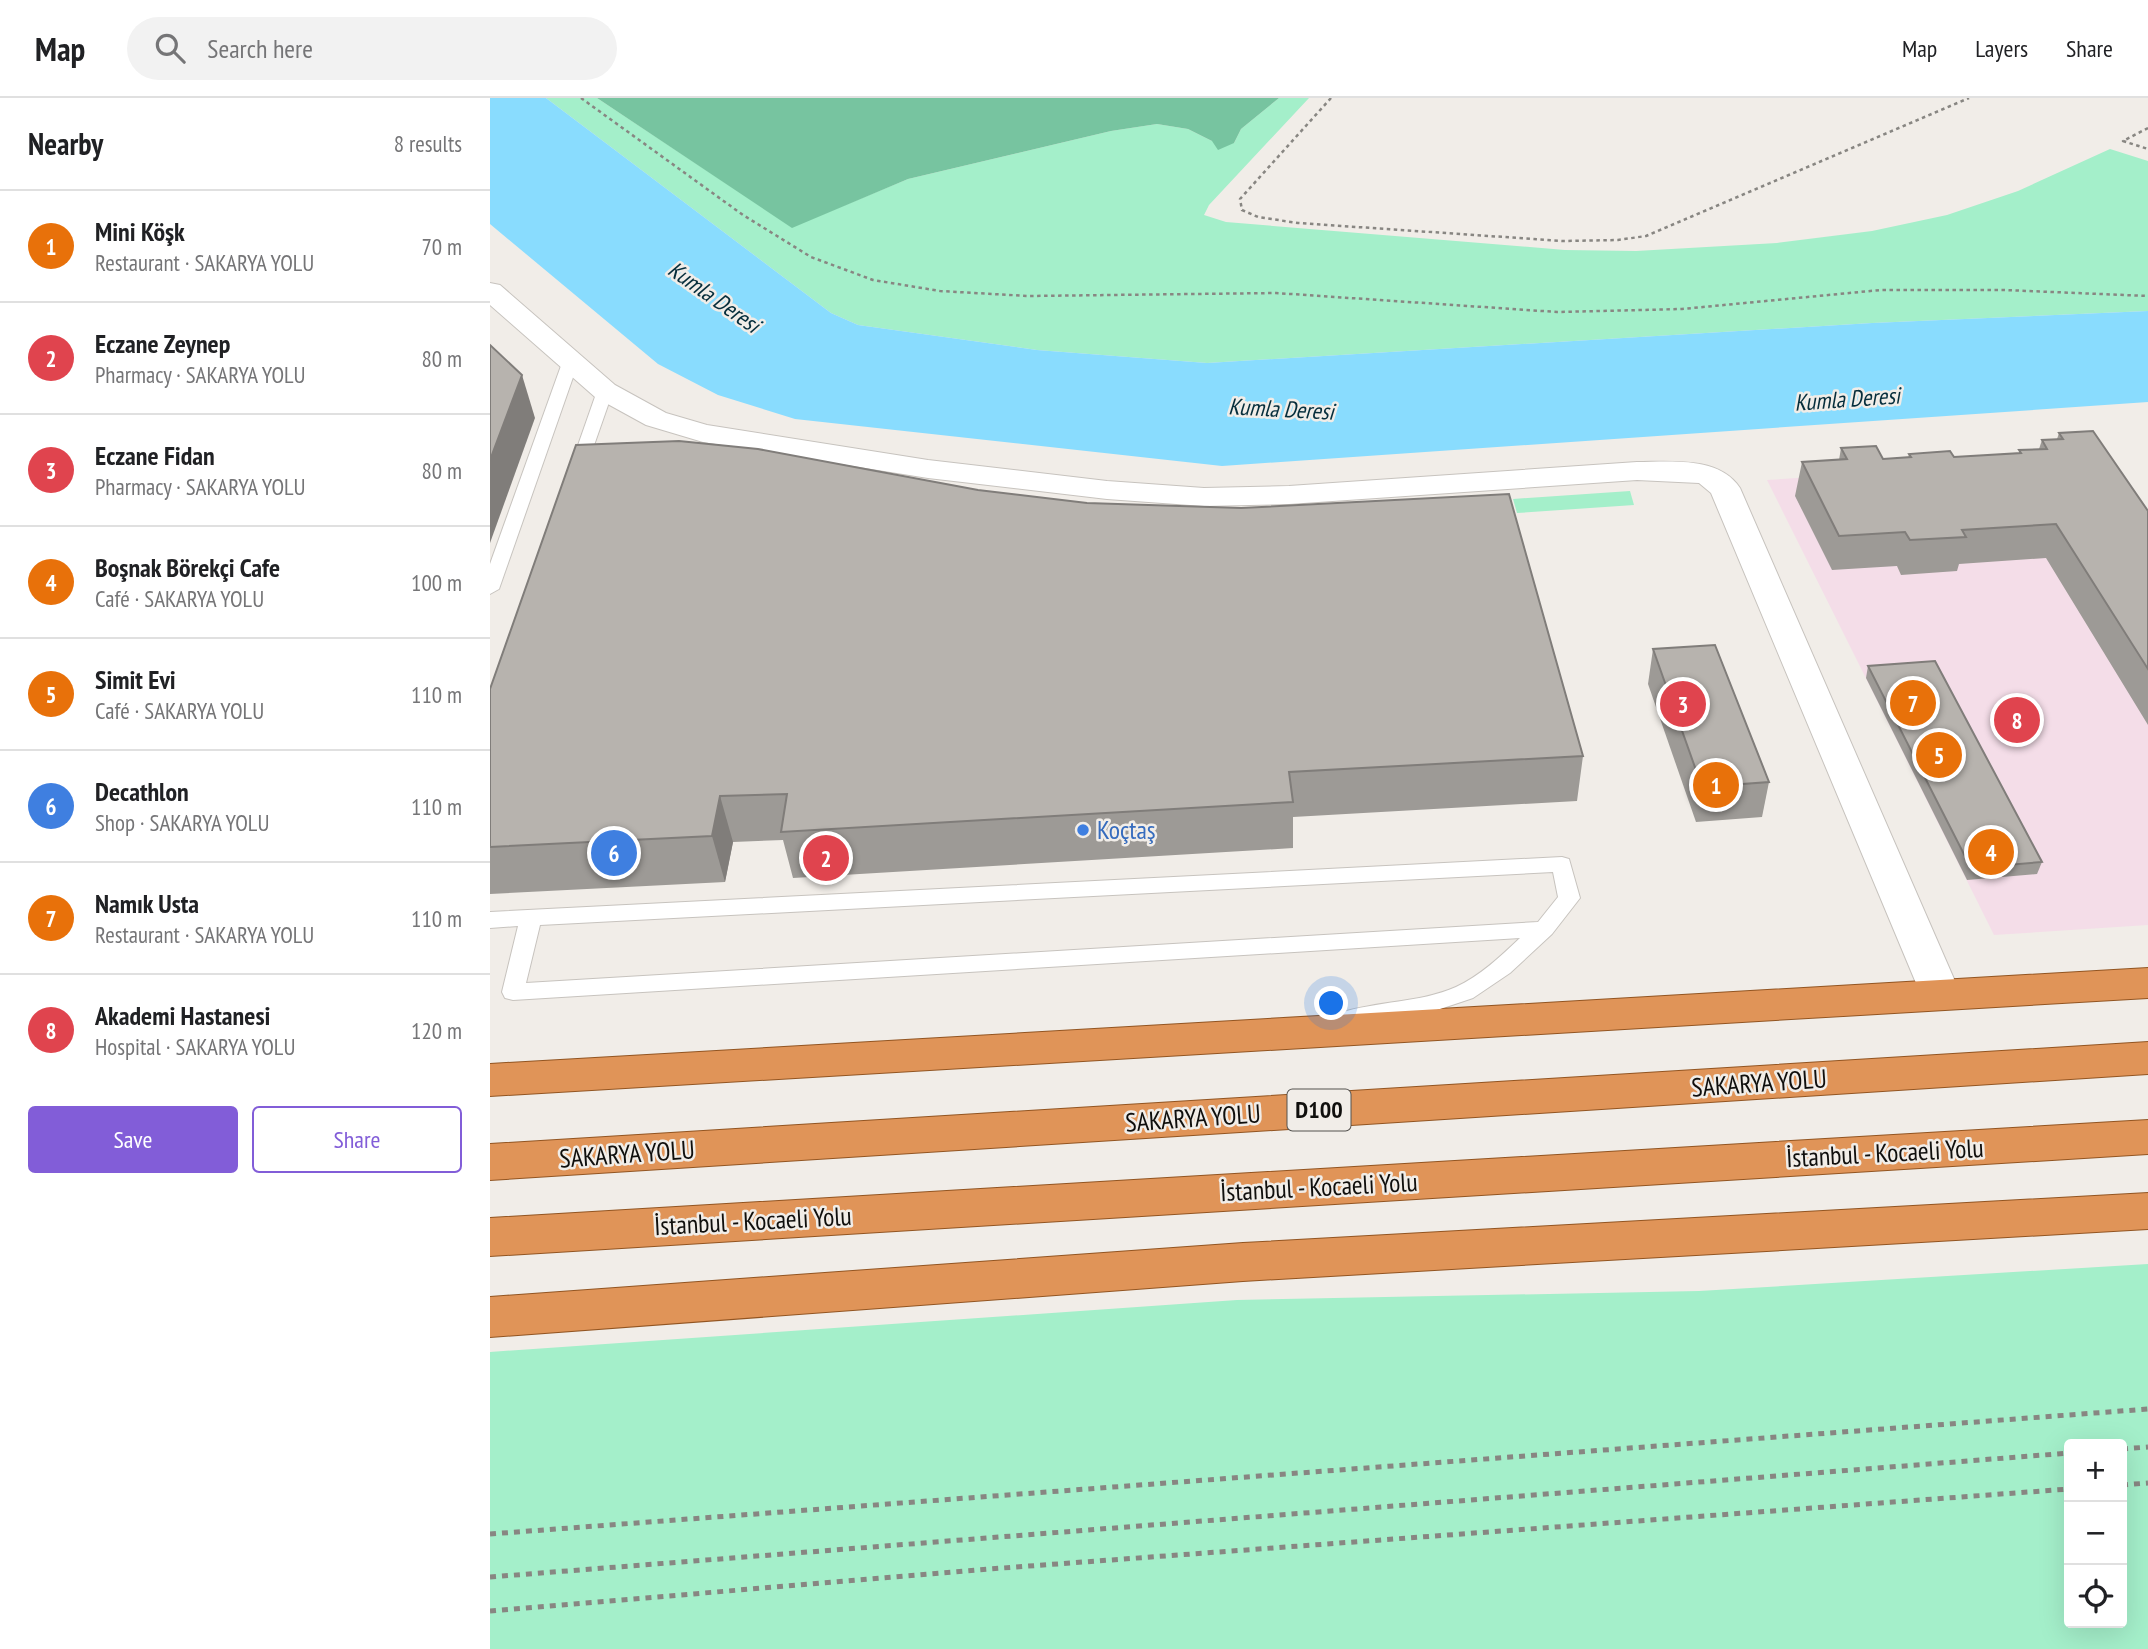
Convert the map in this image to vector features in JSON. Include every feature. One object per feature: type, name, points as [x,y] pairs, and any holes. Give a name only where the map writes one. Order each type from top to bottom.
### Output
[{"type":"highway","points":[[490,1080],[2148,983]]},
{"type":"highway","name":"SAKARYA YOLU","points":[[490,1162],[2148,1058]]},
{"type":"highway","name":"İstanbul - Kocaeli Yolu","points":[[490,1237],[2148,1137]]},
{"type":"highway","points":[[490,1317],[1243,1262],[2148,1211]]},
{"type":"street","points":[[490,291],[605,391],[656,419],[703,433],[928,469],[1107,490],[1204,497],[1289,495],[1637,471],[1708,475],[1724,488],[1941,995]]},
{"type":"lane","points":[[490,589],[570,363]]},
{"type":"lane","points":[[573,483],[605,391]]},
{"type":"lane","points":[[490,920],[1562,864],[1569,898],[1544,929],[1502,967],[1465,992],[1437,1002],[1406,1006],[1288,1034]]},
{"type":"lane","points":[[531,918],[513,992],[1544,929]]},
{"type":"path","points":[[581,98],[743,215],[811,257],[873,280],[940,292],[1028,296],[1276,293],[1557,312],[1682,309],[1881,290],[1982,290],[2148,296]]},
{"type":"path","points":[[1331,98],[1240,199],[1242,210],[1258,217],[1298,223],[1563,241],[1618,240],[1646,236],[1969,98]]},
{"type":"path","points":[[2148,128],[2123,141],[2148,149]]},
{"type":"path","points":[[490,1534],[2148,1409]]},
{"type":"path","points":[[2127,1449],[2148,1447]]},
{"type":"path","points":[[490,1577],[2064,1453]]},
{"type":"path","points":[[2127,1485],[2148,1483]]},
{"type":"path","points":[[490,1611],[975,1570],[2064,1489]]},
{"type":"shaded area","points":[[2096,458],[2148,533],[2148,925],[1994,935],[1767,480]]},
{"type":"green space","points":[[546,98],[597,98],[792,227],[908,179],[1111,131],[1157,124],[1188,129],[1212,141],[1234,143],[1241,129],[1279,98],[1309,98],[1209,205],[1204,215],[1226,222],[1565,250],[1636,251],[1777,243],[1872,231],[1947,215],[2018,191],[2110,149],[2148,161],[2148,311],[1872,323],[1207,363],[1037,350],[858,325],[831,313]]},
{"type":"green space","points":[[597,98],[1279,98],[1241,129],[1234,143],[1218,150],[1212,141],[1188,129],[1157,124],[1111,131],[908,179],[792,228]]},
{"type":"green space","points":[[1630,491],[1634,505],[1517,513],[1513,499]]},
{"type":"green space","points":[[2148,1264],[2148,1649],[490,1649],[490,1352],[1237,1300],[1699,1291]]},
{"type":"water","name":"Kumla Deresi","points":[[490,98],[546,98],[831,313],[858,325],[1037,350],[1207,363],[1872,323],[2148,311],[2148,402],[1222,466],[795,419],[718,395],[658,364],[490,224]]},
{"type":"building","points":[[490,345],[522,375],[490,460]]},
{"type":"building","points":[[2093,431],[2148,511],[2148,669],[2056,524],[1962,530],[1966,537],[1910,540],[1905,532],[1839,536],[1802,462],[1847,459],[1841,448],[1876,446],[1883,459],[1950,451],[1954,457],[2021,453],[2019,450],[2047,449],[2042,440],[2063,439],[2059,433]]},
{"type":"building","points":[[679,441],[758,449],[978,490],[1087,503],[1241,508],[1509,494],[1583,756],[1289,772],[1293,802],[781,832],[787,794],[720,796],[712,836],[490,847],[490,689],[576,445]]},
{"type":"building","points":[[1715,645],[1769,782],[1702,787],[1653,649]]},
{"type":"building","points":[[1935,661],[2042,862],[1971,868],[1868,666]]},
{"type":"place","name":"Namık Usta","points":[[1913,703]]},
{"type":"place","name":"Eczane Fidan","points":[[1683,704]]},
{"type":"place","name":"Akademi Hastanesi","points":[[2017,720]]},
{"type":"place","name":"Simit Evi","points":[[1939,755]]},
{"type":"place","name":"Mini Köşk","points":[[1716,785]]},
{"type":"place","name":"Koçtaş","points":[[1083,830]]},
{"type":"place","name":"Boşnak Börekçi Cafe","points":[[1991,852]]},
{"type":"place","name":"Decathlon","points":[[614,853]]},
{"type":"place","name":"Eczane Zeynep","points":[[826,858]]}]
